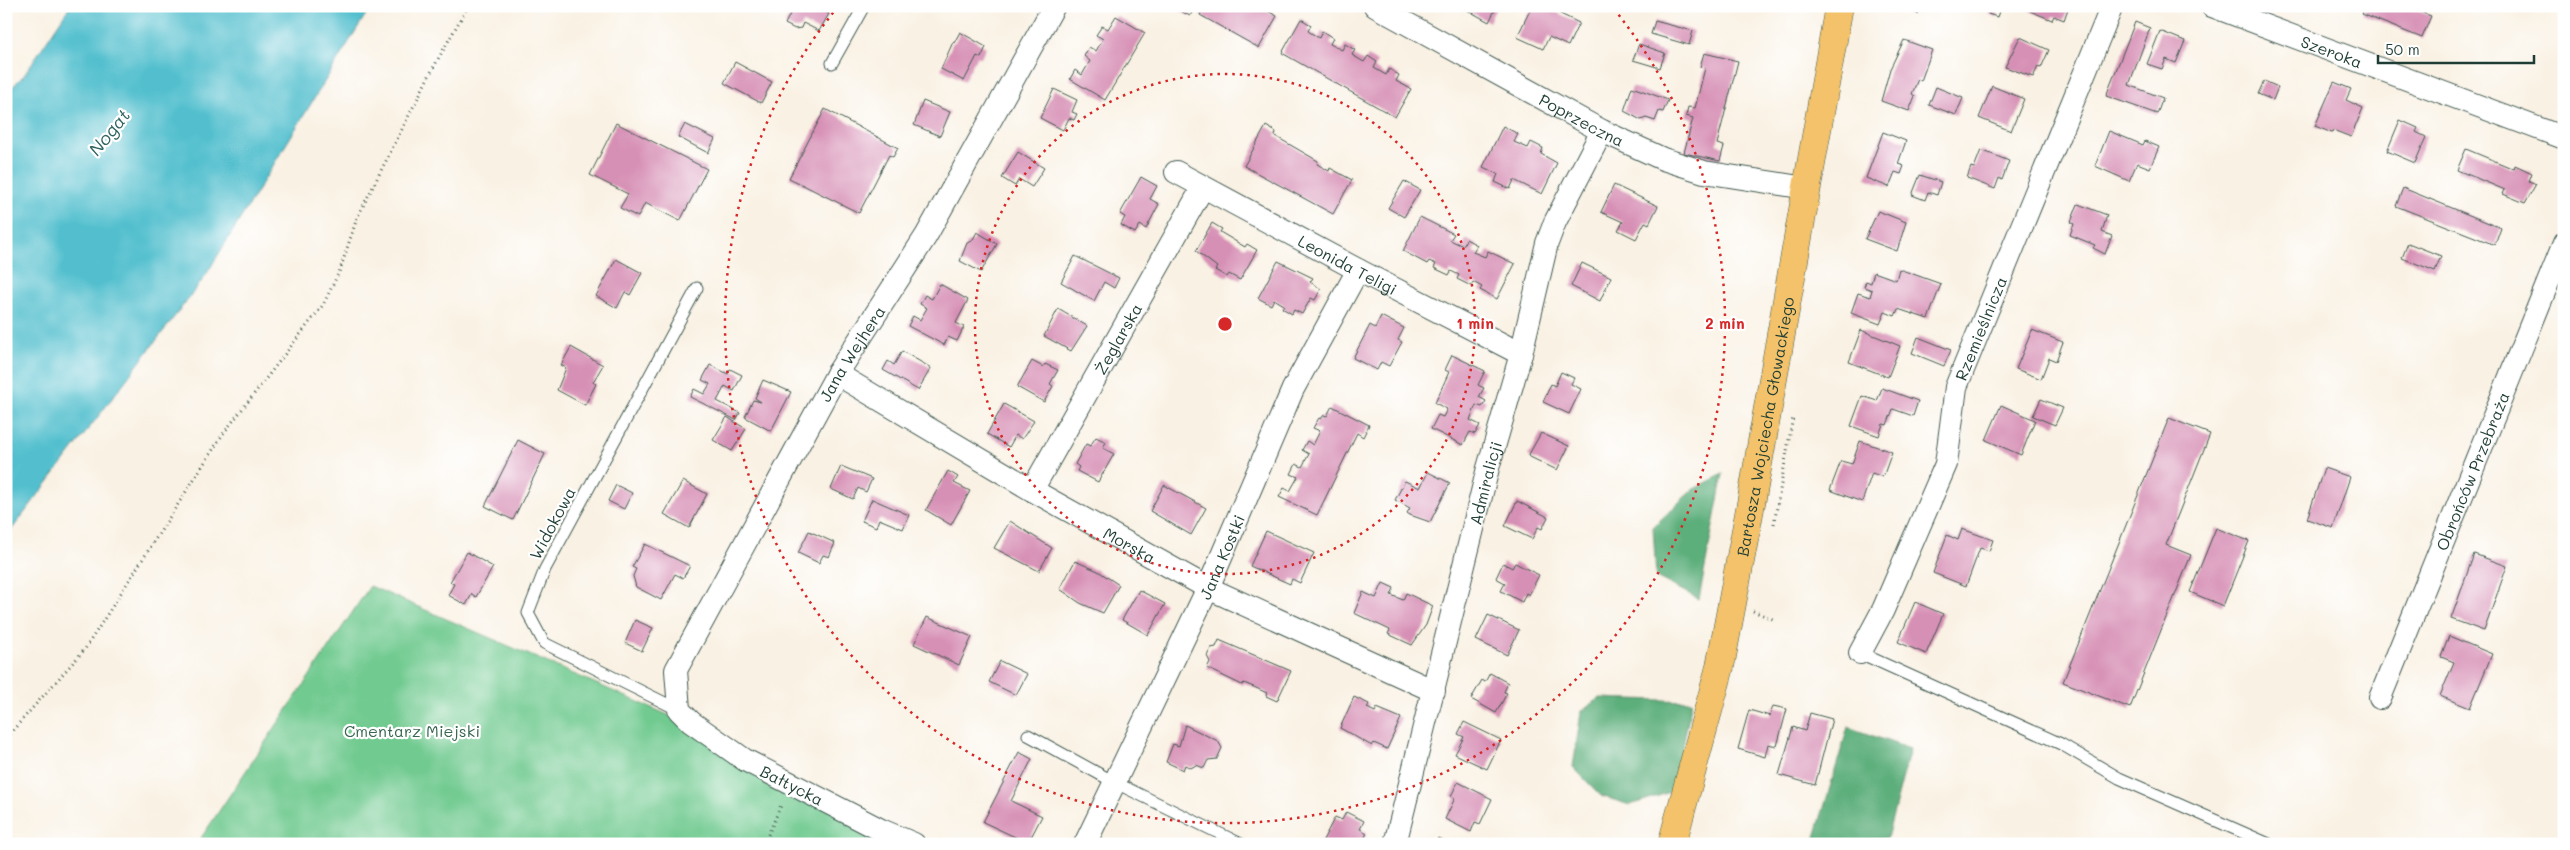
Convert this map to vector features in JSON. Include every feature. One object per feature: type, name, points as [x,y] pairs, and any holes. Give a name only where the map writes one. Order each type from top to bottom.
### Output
[{"type":"main road","name":"Bartosza Wojciecha Głowackiego","points":[[1672,844],[1720,667],[1754,489],[1839,6]]},
{"type":"street","name":"Jana Wejhera","points":[[679,710],[676,670],[837,374],[926,236],[1054,6]]},
{"type":"street","name":"Poprzeczna","points":[[1375,6],[1636,148],[1689,168],[1806,188]]},
{"type":"street","name":"Rzemieślnicza","points":[[1860,653],[1883,610],[1946,464],[1956,387],[2112,6]]},
{"type":"street","name":"Szeroka","points":[[2212,6],[2564,138]]},
{"type":"street","name":"Admiralicji","points":[[1395,844],[1488,468],[1521,354],[1550,236],[1602,130]]},
{"type":"street","name":"Leonida Teligi","points":[[1176,172],[1358,270],[1521,354]]},
{"type":"street","name":"Żeglarska","points":[[1032,490],[1203,187]]},
{"type":"street","name":"Obrońców Przebraża","points":[[2380,698],[2564,243]]},
{"type":"street","name":"Jana Kostki","points":[[1085,844],[1208,588],[1293,389],[1358,270]]},
{"type":"street","name":"Morska","points":[[837,374],[1032,490],[1208,588],[1434,691]]},
{"type":"street","name":"Bałtycka","points":[[679,710],[692,722],[745,760],[881,830],[914,844]]},
{"type":"lane","points":[[832,63],[864,6]]},
{"type":"lane","name":"Widokowa","points":[[679,710],[544,643],[528,613],[545,569],[697,288]]},
{"type":"lane","points":[[1860,653],[2061,744],[2118,778],[2270,844]]},
{"type":"lane","points":[[1028,735],[1114,782],[1241,844]]},
{"type":"path","points":[[6,738],[86,649],[223,434],[323,306],[340,270],[357,218],[432,70],[468,6]]},
{"type":"path","points":[[1753,611],[1775,620]]},
{"type":"path","points":[[764,844],[790,784]]},
{"type":"green space","points":[[1723,474],[1699,599],[1656,577],[1653,527],[1692,490]]},
{"type":"green space","name":"Cmentarz Miejski","points":[[370,586],[703,730],[909,844],[197,844]]},
{"type":"green space","points":[[1599,698],[1692,701],[1674,791],[1630,805],[1601,796],[1573,767],[1581,712]]},
{"type":"green space","points":[[1848,727],[1910,749],[1887,838],[1813,844]]},
{"type":"water","name":"Nogat","points":[[70,6],[371,6],[204,278],[6,537],[6,94],[24,75]]},
{"type":"building","points":[[794,6],[814,6],[829,14],[819,31],[803,23],[801,28],[795,29],[785,24]]},
{"type":"building","points":[[1171,6],[1265,6],[1264,9],[1277,16],[1259,48],[1200,15],[1202,11],[1195,7],[1190,16]]},
{"type":"building","points":[[1460,6],[1497,6],[1489,22]]},
{"type":"building","points":[[1532,6],[1544,6],[1579,23],[1568,46],[1549,37],[1543,49],[1517,37]]},
{"type":"building","points":[[1898,6],[1921,6],[1918,14]]},
{"type":"building","points":[[1990,6],[2001,6],[1997,17],[1988,14]]},
{"type":"building","points":[[2032,6],[2069,6],[2064,20],[2054,16],[2052,20],[2030,11]]},
{"type":"building","points":[[2366,6],[2405,6],[2431,16],[2422,38],[2362,14]]},
{"type":"building","points":[[1116,16],[1145,33],[1105,100],[1070,79],[1075,70],[1082,75],[1090,61],[1084,56],[1089,47],[1096,51],[1103,39],[1096,35],[1102,26],[1108,29]]},
{"type":"building","points":[[1301,19],[1311,25],[1308,31],[1319,38],[1322,31],[1333,38],[1330,44],[1342,50],[1345,44],[1355,50],[1352,55],[1364,62],[1368,56],[1377,62],[1374,68],[1386,75],[1389,69],[1399,75],[1396,81],[1411,89],[1395,117],[1282,53]]},
{"type":"building","points":[[1655,21],[1693,31],[1689,45],[1651,34]]},
{"type":"building","points":[[2135,22],[2150,28],[2129,85],[2163,98],[2157,114],[2106,96]]},
{"type":"building","points":[[2160,31],[2185,41],[2176,63],[2166,59],[2162,69],[2147,64]]},
{"type":"building","points":[[960,32],[986,47],[981,58],[977,56],[964,81],[941,69],[953,42]]},
{"type":"building","points":[[2020,37],[2049,50],[2041,68],[2038,67],[2033,77],[2005,67]]},
{"type":"building","points":[[1904,40],[1932,50],[1921,81],[1918,79],[1912,94],[1915,96],[1909,111],[1881,101],[1890,69]]},
{"type":"building","points":[[1639,44],[1665,53],[1660,68],[1633,60]]},
{"type":"building","points":[[1704,53],[1738,61],[1717,144],[1724,146],[1720,161],[1684,153],[1693,118],[1686,116],[1688,107],[1695,108],[1705,68],[1700,67]]},
{"type":"building","points":[[735,62],[772,82],[761,103],[724,83]]},
{"type":"building","points":[[2264,81],[2278,87],[2273,100],[2258,94]]},
{"type":"building","points":[[2334,82],[2351,89],[2346,100],[2363,108],[2351,137],[2333,130],[2332,133],[2315,126]]},
{"type":"building","points":[[1992,86],[2024,99],[2011,131],[1979,118]]},
{"type":"building","points":[[1632,87],[1668,100],[1663,112],[1659,111],[1655,121],[1646,118],[1641,120],[1624,111]]},
{"type":"building","points":[[1936,87],[1963,98],[1956,115],[1929,105]]},
{"type":"building","points":[[1054,89],[1077,100],[1072,112],[1077,114],[1074,120],[1069,118],[1063,130],[1040,118]]},
{"type":"building","points":[[923,101],[950,112],[940,136],[914,125]]},
{"type":"building","points":[[825,109],[898,148],[893,157],[889,155],[859,213],[789,178]]},
{"type":"building","points":[[2400,120],[2418,128],[2416,132],[2426,137],[2415,163],[2387,151]]},
{"type":"building","points":[[616,123],[707,169],[680,221],[645,203],[638,217],[620,208],[628,194],[590,175]]},
{"type":"building","points":[[685,124],[715,139],[708,153],[678,137]]},
{"type":"building","points":[[1266,126],[1276,132],[1275,136],[1318,161],[1317,164],[1329,171],[1330,168],[1352,180],[1333,214],[1244,166]]},
{"type":"building","points":[[1503,126],[1518,134],[1514,142],[1528,148],[1531,142],[1543,148],[1541,154],[1557,163],[1542,194],[1514,180],[1510,189],[1495,182],[1498,174],[1483,167]]},
{"type":"building","points":[[2109,131],[2143,145],[2145,141],[2159,147],[2150,168],[2137,163],[2129,181],[2095,166]]},
{"type":"building","points":[[1883,132],[1906,141],[1898,164],[1904,166],[1901,174],[1895,172],[1889,187],[1866,178]]},
{"type":"building","points":[[2466,149],[2514,169],[2515,165],[2532,173],[2529,181],[2536,184],[2525,203],[2503,194],[2505,190],[2457,170]]},
{"type":"building","points":[[1981,150],[2009,161],[2002,180],[1999,178],[1995,189],[1967,178],[1971,167],[1974,168]]},
{"type":"building","points":[[1018,152],[1044,168],[1032,187],[1019,179],[1015,186],[1002,178]]},
{"type":"building","points":[[1920,175],[1941,182],[1937,195],[1928,192],[1925,200],[1912,195]]},
{"type":"building","points":[[1141,177],[1157,186],[1150,199],[1159,204],[1146,229],[1140,225],[1135,233],[1121,225],[1125,217],[1120,214]]},
{"type":"building","points":[[1404,181],[1420,190],[1404,217],[1388,208]]},
{"type":"building","points":[[1614,185],[1658,206],[1649,224],[1645,222],[1636,239],[1618,230],[1623,222],[1601,212]]},
{"type":"building","points":[[2403,188],[2501,228],[2495,245],[2396,206]]},
{"type":"building","points":[[2078,204],[2107,215],[2102,232],[2112,236],[2105,254],[2093,248],[2095,245],[2070,235],[2074,224],[2071,222]]},
{"type":"building","points":[[1878,211],[1906,222],[1897,251],[1865,239]]},
{"type":"building","points":[[1420,217],[1454,234],[1450,240],[1463,246],[1466,239],[1477,245],[1473,252],[1485,257],[1488,251],[1515,264],[1497,299],[1480,290],[1482,287],[1473,282],[1471,286],[1457,279],[1459,275],[1451,271],[1449,275],[1434,268],[1436,264],[1429,261],[1427,264],[1403,251]]},
{"type":"building","points":[[1212,223],[1222,229],[1220,232],[1245,247],[1247,244],[1257,250],[1240,280],[1229,274],[1227,277],[1215,270],[1217,267],[1196,251]]},
{"type":"building","points":[[977,232],[997,244],[981,272],[960,261],[967,243],[972,241]]},
{"type":"building","points":[[2408,243],[2441,256],[2435,271],[2402,258]]},
{"type":"building","points":[[1075,256],[1119,278],[1114,288],[1104,282],[1094,301],[1061,282]]},
{"type":"building","points":[[616,259],[642,273],[630,295],[625,292],[617,308],[596,296]]},
{"type":"building","points":[[1278,261],[1313,278],[1310,282],[1321,289],[1315,300],[1311,298],[1302,314],[1294,310],[1292,314],[1282,308],[1284,305],[1274,299],[1271,305],[1258,298]]},
{"type":"building","points":[[1582,263],[1611,277],[1600,301],[1571,286]]},
{"type":"building","points":[[1899,269],[1941,284],[1928,319],[1898,309],[1895,316],[1885,312],[1880,324],[1851,313],[1858,293],[1870,297],[1872,290],[1864,287],[1866,281],[1871,283],[1874,272],[1896,280]]},
{"type":"building","points":[[940,284],[968,300],[956,323],[964,327],[957,341],[948,337],[944,345],[908,326],[913,316],[920,320],[927,308],[920,304],[925,295],[932,299]]},
{"type":"building","points":[[1058,309],[1087,326],[1071,351],[1044,336]]},
{"type":"building","points":[[1381,316],[1404,328],[1398,340],[1402,342],[1389,366],[1381,362],[1377,370],[1353,358],[1370,325],[1375,328]]},
{"type":"building","points":[[1861,330],[1900,346],[1888,377],[1849,362]]},
{"type":"building","points":[[2032,330],[2063,342],[2056,361],[2049,358],[2041,379],[2016,369]]},
{"type":"building","points":[[1918,337],[1951,350],[1944,366],[1912,353]]},
{"type":"building","points":[[571,347],[603,365],[593,382],[596,384],[585,405],[557,390],[566,368],[561,365]]},
{"type":"building","points":[[902,351],[931,368],[918,390],[883,370],[888,361],[894,365]]},
{"type":"building","points":[[1452,355],[1485,371],[1478,385],[1484,388],[1479,397],[1486,401],[1482,407],[1476,405],[1470,420],[1480,425],[1475,434],[1470,432],[1463,445],[1431,429],[1438,415],[1443,417],[1447,409],[1435,403],[1449,372],[1445,370]]},
{"type":"building","points":[[1032,361],[1043,367],[1045,364],[1058,370],[1050,384],[1053,386],[1044,402],[1017,387]]},
{"type":"building","points":[[710,365],[728,374],[730,369],[742,375],[734,391],[725,386],[717,401],[740,413],[736,420],[690,397],[694,389],[704,394],[710,384],[702,380]]},
{"type":"building","points":[[1561,372],[1574,378],[1571,384],[1581,389],[1569,414],[1543,402],[1551,384],[1555,386]]},
{"type":"building","points":[[763,380],[791,392],[771,431],[745,417],[753,400],[761,402],[755,398]]},
{"type":"building","points":[[1882,388],[1918,401],[1913,416],[1893,409],[1887,425],[1883,424],[1879,436],[1851,426],[1862,396],[1877,401]]},
{"type":"building","points":[[2041,399],[2063,408],[2055,425],[2033,416]]},
{"type":"building","points":[[1004,404],[1034,421],[1022,439],[1016,435],[1009,447],[987,434]]},
{"type":"building","points":[[2001,405],[2035,420],[2021,455],[1986,440]]},
{"type":"building","points":[[1332,406],[1369,425],[1363,437],[1357,433],[1317,515],[1279,497],[1284,488],[1290,491],[1298,477],[1291,474],[1296,464],[1302,467],[1309,454],[1302,450],[1307,441],[1313,445],[1320,431],[1313,428],[1319,418],[1321,419],[1324,415],[1327,416]]},
{"type":"building","points":[[727,417],[746,429],[732,451],[713,440]]},
{"type":"building","points":[[2169,418],[2210,434],[2166,545],[2191,555],[2130,708],[2063,682]]},
{"type":"building","points":[[1541,433],[1569,446],[1557,470],[1528,456]]},
{"type":"building","points":[[1096,437],[1106,442],[1103,448],[1114,454],[1098,482],[1077,471],[1079,467],[1075,464],[1086,444],[1090,446]]},
{"type":"building","points":[[518,440],[545,454],[513,520],[485,506]]},
{"type":"building","points":[[1860,441],[1892,452],[1883,477],[1872,473],[1862,502],[1830,490],[1841,461],[1852,464]]},
{"type":"building","points":[[841,466],[872,479],[866,492],[858,488],[853,499],[831,489]]},
{"type":"building","points":[[2324,468],[2350,477],[2333,528],[2307,519]]},
{"type":"building","points":[[948,471],[958,477],[954,483],[970,491],[951,525],[926,510]]},
{"type":"building","points":[[1428,472],[1450,483],[1430,522],[1410,515],[1407,513],[1410,508],[1395,500],[1405,481],[1420,488]]},
{"type":"building","points":[[683,481],[707,494],[689,528],[664,514]]},
{"type":"building","points":[[616,485],[632,493],[624,509],[608,501]]},
{"type":"building","points":[[1164,485],[1206,508],[1191,535],[1150,511]]},
{"type":"building","points":[[872,499],[909,515],[903,529],[879,519],[876,527],[862,521]]},
{"type":"building","points":[[1517,501],[1548,517],[1542,529],[1538,527],[1532,539],[1505,526]]},
{"type":"building","points":[[1010,521],[1052,548],[1039,571],[994,548]]},
{"type":"building","points":[[2216,528],[2249,541],[2223,606],[2190,592]]},
{"type":"building","points":[[1962,529],[1993,540],[1989,551],[1980,548],[1966,586],[1933,573],[1947,535],[1958,540]]},
{"type":"building","points":[[809,531],[835,543],[829,557],[823,555],[819,563],[798,553]]},
{"type":"building","points":[[1266,531],[1314,553],[1300,583],[1292,579],[1290,584],[1250,566]]},
{"type":"building","points":[[645,544],[690,566],[683,578],[675,574],[661,600],[636,587],[633,576],[636,569],[632,567]]},
{"type":"building","points":[[467,552],[493,567],[476,597],[472,594],[466,605],[448,595],[454,584],[450,582]]},
{"type":"building","points":[[2474,554],[2507,566],[2484,631],[2451,619]]},
{"type":"building","points":[[1075,561],[1098,571],[1119,585],[1103,613],[1080,603],[1060,589]]},
{"type":"building","points":[[1503,563],[1512,568],[1515,563],[1539,575],[1529,595],[1526,593],[1522,602],[1501,591],[1505,583],[1496,578]]},
{"type":"building","points":[[1383,583],[1394,588],[1391,595],[1403,600],[1406,593],[1433,606],[1426,625],[1412,645],[1388,634],[1390,630],[1354,613],[1363,592],[1376,598]]},
{"type":"building","points":[[1139,590],[1165,604],[1148,635],[1122,620]]},
{"type":"building","points":[[1915,602],[1943,614],[1926,654],[1898,642]]},
{"type":"building","points":[[1488,615],[1519,630],[1507,655],[1476,640]]},
{"type":"building","points":[[927,617],[972,637],[959,665],[914,644]]},
{"type":"building","points":[[635,620],[653,628],[642,651],[625,643]]},
{"type":"building","points":[[2449,636],[2492,654],[2470,708],[2440,696],[2454,662],[2441,657]]},
{"type":"building","points":[[1219,640],[1291,671],[1277,701],[1266,696],[1267,693],[1244,683],[1242,685],[1207,668],[1210,662],[1207,656],[1211,648],[1216,647]]},
{"type":"building","points":[[1000,661],[1027,674],[1016,695],[989,682]]},
{"type":"building","points":[[1490,673],[1508,683],[1504,692],[1507,693],[1496,713],[1471,699],[1482,680],[1485,682]]},
{"type":"building","points":[[1354,697],[1369,704],[1367,708],[1375,712],[1377,708],[1401,718],[1387,749],[1374,743],[1372,746],[1340,728]]},
{"type":"building","points":[[1773,706],[1787,709],[1777,746],[1768,744],[1765,757],[1738,749],[1749,710],[1770,716]]},
{"type":"building","points":[[1810,713],[1832,719],[1815,785],[1779,775],[1793,727],[1805,731]]},
{"type":"building","points":[[1464,722],[1501,740],[1487,769],[1455,754],[1464,737],[1458,734]]},
{"type":"building","points":[[1185,725],[1218,741],[1222,748],[1217,759],[1208,760],[1204,768],[1196,765],[1191,768],[1185,765],[1183,770],[1166,762],[1173,744],[1179,746]]},
{"type":"building","points":[[1019,752],[1032,759],[1011,801],[1042,816],[1028,843],[983,822]]},
{"type":"building","points":[[1458,782],[1492,799],[1480,824],[1475,822],[1471,832],[1445,819],[1455,798],[1451,796]]},
{"type":"building","points":[[1346,812],[1364,821],[1360,829],[1367,833],[1362,844],[1321,844],[1335,817],[1342,820]]},
{"type":"building","points":[[1438,838],[1450,844],[1435,844]]}]
